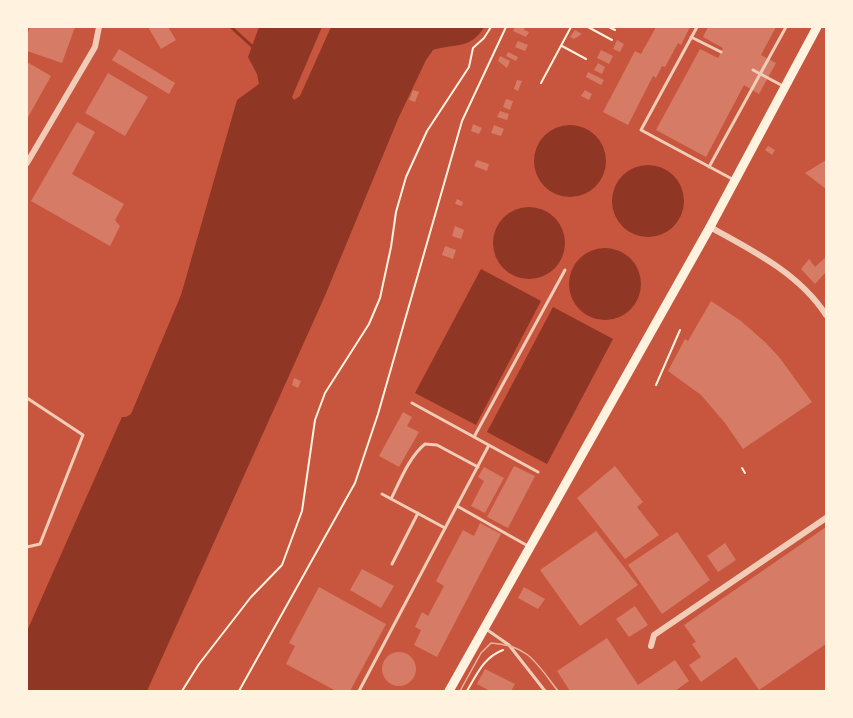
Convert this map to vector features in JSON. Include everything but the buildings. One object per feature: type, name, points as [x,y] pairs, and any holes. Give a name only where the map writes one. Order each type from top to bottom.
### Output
[{"type":"main road","points":[[449,691],[710,227],[817,27]]},
{"type":"street","points":[[27,163],[95,47],[99,27]]},
{"type":"street","points":[[710,227],[755,251],[777,267],[797,283],[826,315]]},
{"type":"street","points":[[651,646],[654,635],[826,518]]},
{"type":"lane","points":[[697,27],[641,130],[735,181]]},
{"type":"lane","points":[[709,167],[786,27]]},
{"type":"lane","points":[[692,37],[721,52]]},
{"type":"lane","points":[[753,70],[786,87]]},
{"type":"lane","points":[[474,437],[565,270]]},
{"type":"lane","points":[[27,398],[83,435],[40,544],[27,547]]},
{"type":"lane","points":[[412,403],[538,472]]},
{"type":"lane","points":[[391,499],[411,460],[425,444],[437,444],[478,466]]},
{"type":"lane","points":[[359,691],[489,445]]},
{"type":"lane","points":[[382,494],[445,528]]},
{"type":"lane","points":[[457,506],[530,547]]},
{"type":"lane","points":[[392,564],[418,513]]},
{"type":"lane","points":[[485,628],[498,636],[514,651],[545,691]]},
{"type":"path","points":[[182,691],[199,664],[251,597],[282,565],[302,511],[315,420],[324,393],[369,324],[380,298],[396,212],[406,177],[427,131],[469,67],[473,48],[484,38],[491,27]]},
{"type":"path","points":[[239,691],[355,483],[378,414],[462,121],[506,27]]},
{"type":"path","points":[[541,83],[572,27]]},
{"type":"path","points":[[588,27],[612,40]]},
{"type":"path","points":[[609,27],[615,30]]},
{"type":"path","points":[[561,46],[586,59]]},
{"type":"path","points":[[656,385],[680,330]]},
{"type":"path","points":[[667,361],[671,364]]},
{"type":"path","points":[[742,468],[745,473]]},
{"type":"path","points":[[467,691],[484,662],[492,654],[503,650],[514,651]]},
{"type":"shaded area","points":[[259,27],[322,27],[292,97],[294,100],[300,96],[331,27],[484,27],[468,43],[433,50],[426,60],[398,119],[324,298],[147,691],[27,691],[27,631],[122,417],[131,414],[181,295],[237,100],[259,84],[257,74],[248,57]]},
{"type":"shaded area","points":[[577,125],[596,135],[604,147],[606,161],[604,175],[596,187],[584,195],[563,197],[544,187],[536,175],[534,154],[544,135],[556,127]]},
{"type":"shaded area","points":[[641,165],[655,165],[674,175],[684,194],[684,208],[674,227],[655,237],[641,237],[622,227],[612,208],[612,194],[622,175]]},
{"type":"shaded area","points":[[536,207],[555,217],[563,229],[565,243],[563,257],[555,269],[543,277],[522,279],[503,269],[495,257],[493,236],[503,217],[515,209]]},
{"type":"shaded area","points":[[612,248],[631,258],[639,270],[641,284],[639,298],[631,310],[619,318],[598,320],[579,310],[571,298],[569,277],[579,258],[591,250]]},
{"type":"shaded area","points":[[481,269],[541,301],[476,425],[415,393]]},
{"type":"shaded area","points":[[553,307],[613,339],[547,464],[487,432]]},
{"type":"waterway","points":[[231,27],[254,48]]},
{"type":"tram line","points":[[460,691],[481,653],[491,643],[523,652],[538,664],[558,691]]}]
